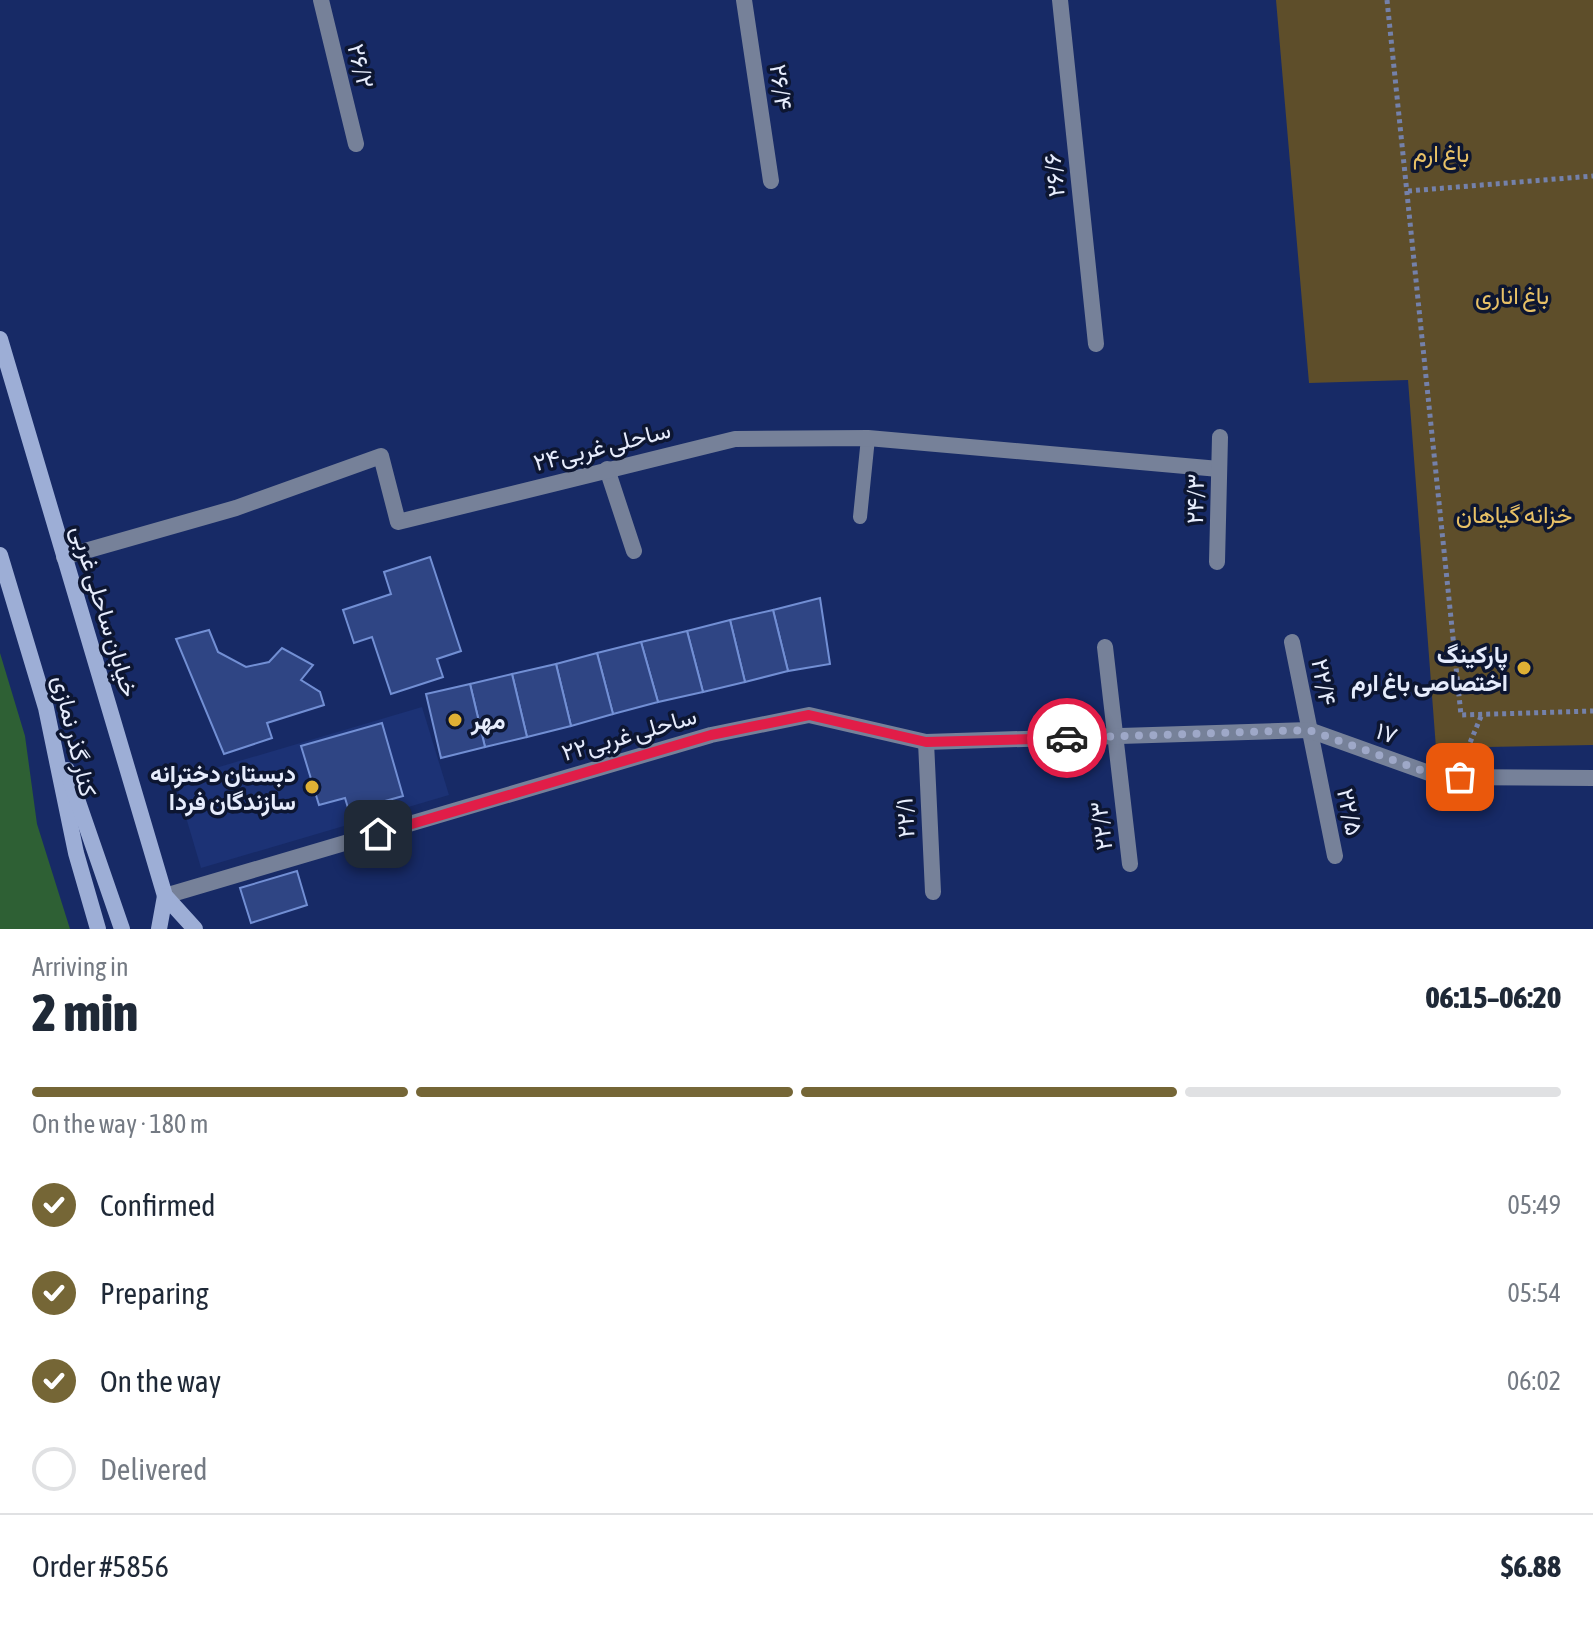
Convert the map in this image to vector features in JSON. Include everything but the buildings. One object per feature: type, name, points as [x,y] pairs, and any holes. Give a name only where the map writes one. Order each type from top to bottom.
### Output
[{"type":"main road","name":"خیابان ساحلی غربی","points":[[0,339],[165,896],[195,929]]},
{"type":"main road","name":"کنار گذر نمازی","points":[[0,555],[46,708],[76,853],[98,929]]},
{"type":"main road","points":[[46,708],[122,929]]},
{"type":"main road","name":"خیابان ساحلی غربی","points":[[159,929],[165,896]]},
{"type":"street","name":"۲۶/۲","points":[[321,0],[356,144]]},
{"type":"street","name":"۲۶/۴","points":[[744,0],[771,181]]},
{"type":"street","name":"۲۶/۶","points":[[1060,0],[1096,344]]},
{"type":"street","name":"۲۴/۳","points":[[1217,562],[1220,437]]},
{"type":"street","name":"ساحلی غربی۲۴","points":[[64,557],[236,508],[381,456],[398,522],[735,439],[868,438],[1219,469]]},
{"type":"street","points":[[607,469],[634,551]]},
{"type":"street","name":"۲۲/۴","points":[[1292,642],[1309,730]]},
{"type":"street","name":"۲۲/۳","points":[[1105,647],[1130,864]]},
{"type":"street","name":"ساحلی غربی۲۲","points":[[165,896],[711,735],[809,715],[926,742],[1309,730]]},
{"type":"street","name":"۱۷","points":[[1309,730],[1440,777],[1593,778]]},
{"type":"street","name":"۲۲/۵","points":[[1309,730],[1335,856]]},
{"type":"street","name":"۲۲/۱","points":[[926,742],[933,892]]},
{"type":"lane","points":[[860,517],[868,438]]},
{"type":"path","points":[[1387,0],[1461,715],[1593,711]]},
{"type":"path","points":[[1408,191],[1593,176]]},
{"type":"path","points":[[1460,777],[1467,748],[1482,714]]},
{"type":"shaded area","points":[[0,653],[25,736],[37,824],[70,929],[0,929]]},
{"type":"shaded area","name":"دبستان دخترانه سازندگان فردا","points":[[422,707],[449,795],[201,868],[175,780]]},
{"type":"green space","name":"باغ ارم","points":[[1276,0],[1593,0],[1593,745],[1436,748],[1408,380],[1309,383]]},
{"type":"way so far","points":[[1067,738],[1309,730],[1440,777],[1460,777]]},
{"type":"place","name":"پارکینگ اختصاصی باغ ارم","points":[[1524,668]]},
{"type":"place","name":"مهر","points":[[455,720]]},
{"type":"place","name":"دبستان دخترانه سازندگان فردا","points":[[312,787]]},
{"type":"route","points":[[378,834],[711,735],[809,715],[926,742],[1067,738]]},
{"type":"park label","name":"باغ اناری","points":[[1512,295]]},
{"type":"park label","name":"خزانه گیاهان","points":[[1514,514]]}]
